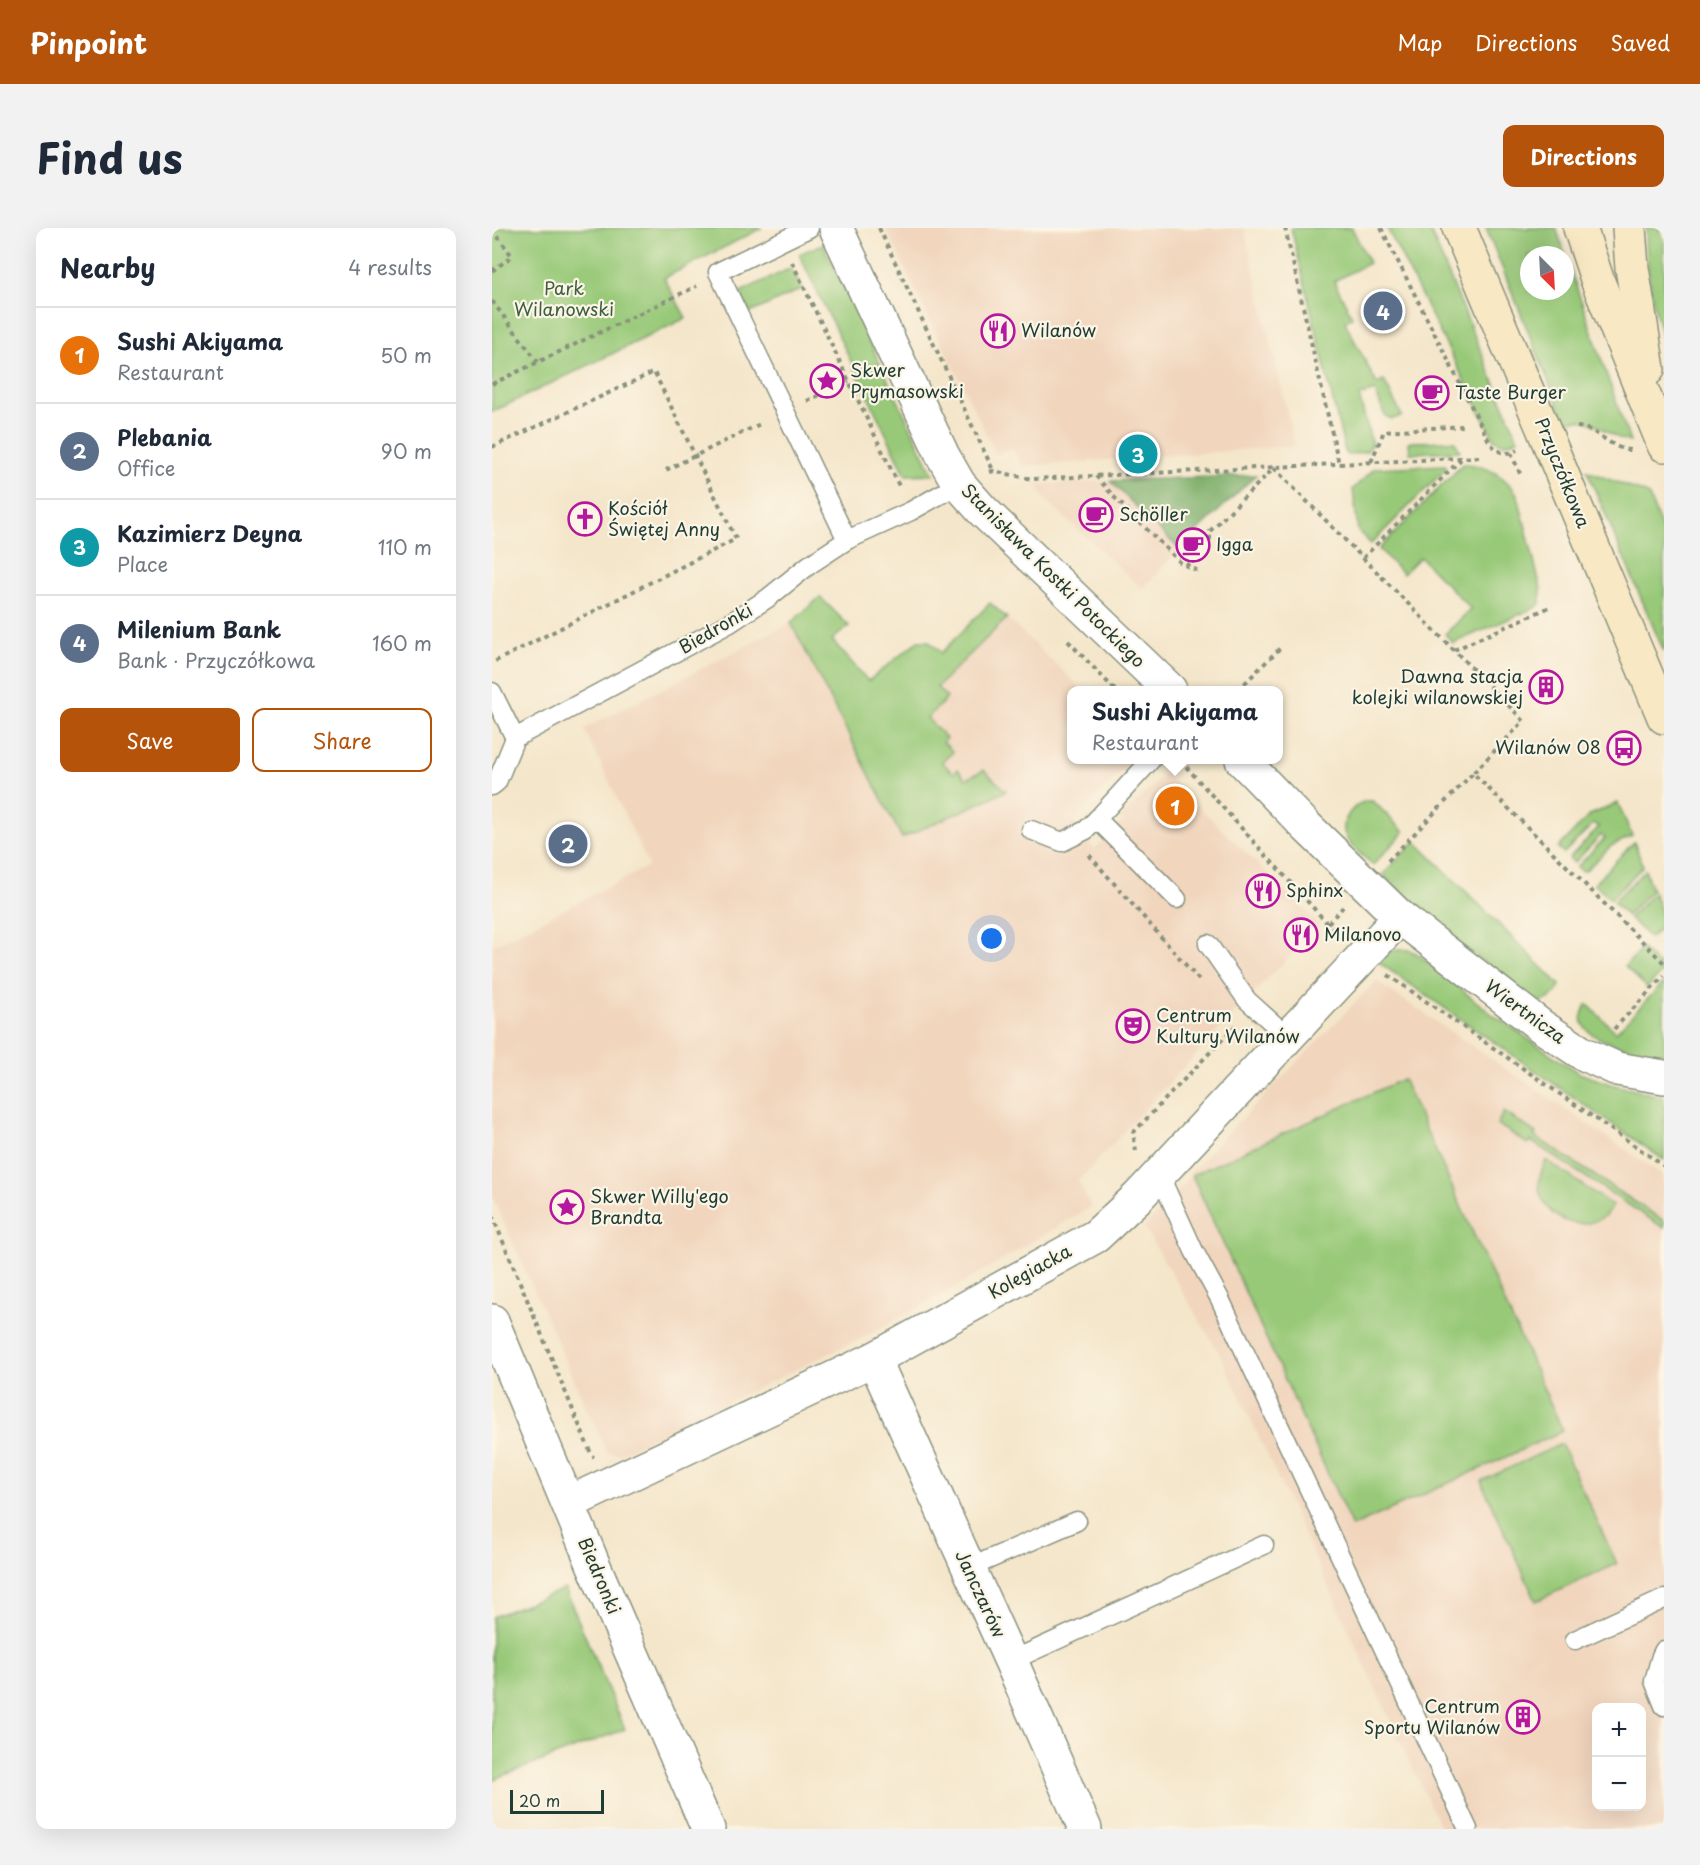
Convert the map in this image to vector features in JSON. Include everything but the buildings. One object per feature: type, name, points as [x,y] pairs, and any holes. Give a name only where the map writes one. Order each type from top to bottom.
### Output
[{"type":"main road","name":"Przyczółkowa","points":[[1459,228],[1664,717]]},
{"type":"main road","points":[[1580,228],[1651,439]]},
{"type":"main road","points":[[1629,228],[1651,439]]},
{"type":"street","name":"Stanisława Kostki Potockiego","points":[[836,228],[944,456],[960,484],[982,510],[1166,686]]},
{"type":"street","points":[[1247,764],[1307,827],[1400,917]]},
{"type":"street","name":"Kolegiacka","points":[[568,1503],[874,1359],[1096,1236],[1138,1197],[1148,1167],[1287,1036],[1400,917]]},
{"type":"street","name":"Wiertnicza","points":[[1400,917],[1541,1026],[1582,1053],[1617,1069],[1664,1077]]},
{"type":"street","name":"Biedronki","points":[[492,1321],[708,1829]]},
{"type":"street","name":"Janczarów","points":[[874,1359],[1011,1661],[1084,1829]]},
{"type":"lane","points":[[809,228],[718,272],[847,540]]},
{"type":"lane","name":"Biedronki","points":[[515,738],[730,623],[847,540],[911,511],[960,484]]},
{"type":"lane","points":[[492,692],[515,738],[497,782],[492,786]]},
{"type":"lane","points":[[1031,830],[1062,842],[1086,830],[1146,764]]},
{"type":"lane","points":[[1097,819],[1177,899]]},
{"type":"lane","points":[[1208,944],[1248,1000],[1287,1036]]},
{"type":"lane","points":[[1148,1167],[1220,1299],[1468,1829]]},
{"type":"lane","points":[[969,1568],[1077,1521]]},
{"type":"lane","points":[[1011,1661],[1264,1545]]},
{"type":"lane","points":[[1575,1640],[1664,1599]]},
{"type":"lane","points":[[1664,1650],[1660,1656],[1654,1681],[1664,1706]]},
{"type":"path","points":[[879,228],[993,471]]},
{"type":"path","points":[[1285,228],[1339,464]]},
{"type":"path","points":[[1381,228],[1485,435],[1496,450],[1503,453],[1511,453],[1525,447]]},
{"type":"path","points":[[492,229],[512,256],[492,271]]},
{"type":"path","points":[[492,384],[704,282],[718,272]]},
{"type":"path","points":[[492,301],[538,362]]},
{"type":"path","points":[[492,447],[654,372],[736,539],[492,663]]},
{"type":"path","points":[[666,470],[849,381]]},
{"type":"path","points":[[1371,462],[1384,431],[1464,426]]},
{"type":"path","points":[[1568,428],[1587,427],[1626,450],[1651,439]]},
{"type":"path","points":[[1511,453],[1521,476]]},
{"type":"path","points":[[960,484],[993,471],[1032,478],[1480,457]]},
{"type":"path","points":[[1363,558],[1462,458]]},
{"type":"path","points":[[1274,468],[1524,721],[1473,773],[1442,809],[1328,923]]},
{"type":"path","points":[[1186,566],[1210,543],[1210,531],[1274,468]]},
{"type":"path","points":[[1095,476],[1182,564],[1201,572]]},
{"type":"path","points":[[1454,650],[1552,606]]},
{"type":"path","points":[[1242,686],[1280,648]]},
{"type":"path","points":[[1185,764],[1328,923],[1362,956],[1664,1166]]},
{"type":"path","points":[[1473,773],[1664,963]]},
{"type":"path","points":[[1614,1029],[1664,976]]},
{"type":"path","points":[[1148,1167],[1133,1133],[1238,1023]]},
{"type":"path","points":[[492,1215],[592,1456],[597,1460]]},
{"type":"shaded area","points":[[885,228],[1244,228],[1295,446],[1023,466],[1012,448],[996,454]]},
{"type":"shaded area","points":[[1110,481],[1179,549],[1143,589],[1045,499],[1036,484]]},
{"type":"shaded area","points":[[1007,618],[1079,686],[1067,686],[1067,764],[1129,764],[1073,820],[1094,850],[1122,821],[1120,818],[1165,774],[1320,925],[1237,1010],[1078,1181],[1091,1207],[966,1281],[870,1334],[620,1454],[606,1451],[492,1196],[492,946],[649,866],[584,729],[791,623],[902,838],[1006,791],[984,770],[966,780],[953,773],[942,762],[943,742],[946,738],[927,718],[937,687]]},
{"type":"shaded area","points":[[1376,981],[1664,1176],[1664,1829],[1441,1829],[1223,1360],[1144,1227],[1186,1183],[1193,1169]]},
{"type":"green space","name":"Park Wilanowski","points":[[492,228],[762,228],[664,278],[686,318],[492,412]]},
{"type":"green space","points":[[1291,228],[1352,228],[1369,263],[1334,281],[1352,317],[1345,322],[1377,384],[1384,381],[1402,416],[1392,419],[1385,416],[1375,391],[1359,396],[1372,444],[1367,451],[1348,455],[1345,451]]},
{"type":"green space","points":[[1387,228],[1429,228],[1518,439],[1503,443],[1494,439]]},
{"type":"green space","points":[[1486,228],[1556,228],[1562,246],[1520,246],[1520,300],[1574,300],[1574,280],[1630,442],[1591,423],[1575,420],[1565,422]]},
{"type":"green space","points":[[1646,228],[1658,228],[1664,239],[1664,341],[1650,285]]},
{"type":"green space","points":[[823,244],[933,474],[906,475],[799,254]]},
{"type":"green space","points":[[791,268],[802,289],[750,313],[740,292]]},
{"type":"green space","points":[[1455,441],[1460,451],[1410,453],[1409,442]]},
{"type":"green space","points":[[1463,464],[1480,466],[1495,473],[1508,483],[1518,496],[1541,589],[1540,603],[1537,607],[1453,643],[1445,634],[1471,609],[1420,557],[1403,574],[1379,549]]},
{"type":"green space","points":[[1445,465],[1447,468],[1371,544],[1358,531],[1353,489],[1375,468]]},
{"type":"green space","points":[[1587,471],[1648,494],[1664,534],[1664,652]]},
{"type":"green space","points":[[1256,475],[1179,549],[1110,481]]},
{"type":"green space","points":[[820,597],[849,626],[832,640],[868,681],[918,641],[929,641],[941,653],[990,603],[1007,618],[937,687],[947,698],[927,718],[946,738],[943,742],[953,752],[942,762],[953,773],[958,769],[966,779],[984,770],[1006,791],[902,838],[791,623]]},
{"type":"green space","points":[[1365,801],[1373,801],[1404,832],[1373,865],[1351,845],[1344,832],[1349,814]]},
{"type":"green space","points":[[1618,803],[1632,836],[1611,846],[1585,871],[1582,871],[1577,867],[1605,838],[1601,835],[1574,863],[1569,858],[1599,827],[1594,823],[1564,853],[1558,848],[1590,815]]},
{"type":"green space","points":[[1415,841],[1560,985],[1553,996],[1542,1001],[1533,1001],[1442,929],[1383,875]]},
{"type":"green space","points":[[1634,842],[1643,866],[1611,899],[1594,884]]},
{"type":"green space","points":[[1645,870],[1652,890],[1627,916],[1613,902]]},
{"type":"green space","points":[[1654,893],[1664,924],[1650,938],[1629,918]]},
{"type":"green space","points":[[1642,949],[1664,970],[1647,988],[1625,966]]},
{"type":"green space","points":[[1409,950],[1416,953],[1493,1015],[1579,1073],[1610,1084],[1664,1097],[1664,1160],[1378,962],[1389,952]]},
{"type":"green space","points":[[1664,982],[1664,1054],[1639,1051],[1608,1042],[1594,1036],[1585,1027],[1582,1017],[1587,1004],[1616,1032]]},
{"type":"green space","points":[[1403,1079],[1563,1431],[1352,1527],[1192,1175]]},
{"type":"green space","points":[[1504,1112],[1536,1133],[1534,1136],[1664,1221],[1664,1228],[1531,1141],[1528,1144],[1497,1124]]},
{"type":"green space","points":[[1546,1160],[1613,1206],[1603,1217],[1583,1224],[1563,1220],[1554,1214],[1542,1198],[1539,1187]]},
{"type":"green space","points":[[1561,1444],[1617,1564],[1536,1601],[1481,1481]]},
{"type":"green space","points":[[565,1589],[625,1729],[492,1780],[492,1617]]},
{"type":"place","name":"Milenium Bank","points":[[1383,311]]},
{"type":"place","name":"Wilanów","points":[[998,331]]},
{"type":"place","name":"Skwer Prymasowski","points":[[827,381]]},
{"type":"place","name":"Taste Burger","points":[[1432,393]]},
{"type":"place","name":"Kazimierz Deyna","points":[[1138,454]]},
{"type":"place","name":"Schöller","points":[[1096,515]]},
{"type":"place","name":"Kościół Świętej Anny","points":[[585,519]]},
{"type":"place","name":"Igga","points":[[1193,545]]},
{"type":"place","name":"Dawna stacja kolejki wilanowskiej","points":[[1546,687]]},
{"type":"place","name":"Wilanów 08","points":[[1624,748]]},
{"type":"place","name":"Sushi Akiyama","points":[[1175,806]]},
{"type":"place","name":"Plebania","points":[[568,844]]},
{"type":"place","name":"Sphinx","points":[[1263,891]]},
{"type":"place","name":"Milanovo","points":[[1301,935]]},
{"type":"place","name":"Centrum Kultury Wilanów","points":[[1133,1026]]},
{"type":"place","name":"Skwer Willy'ego Brandta","points":[[567,1207]]},
{"type":"place","name":"Centrum Sportu Wilanów","points":[[1523,1717]]}]
